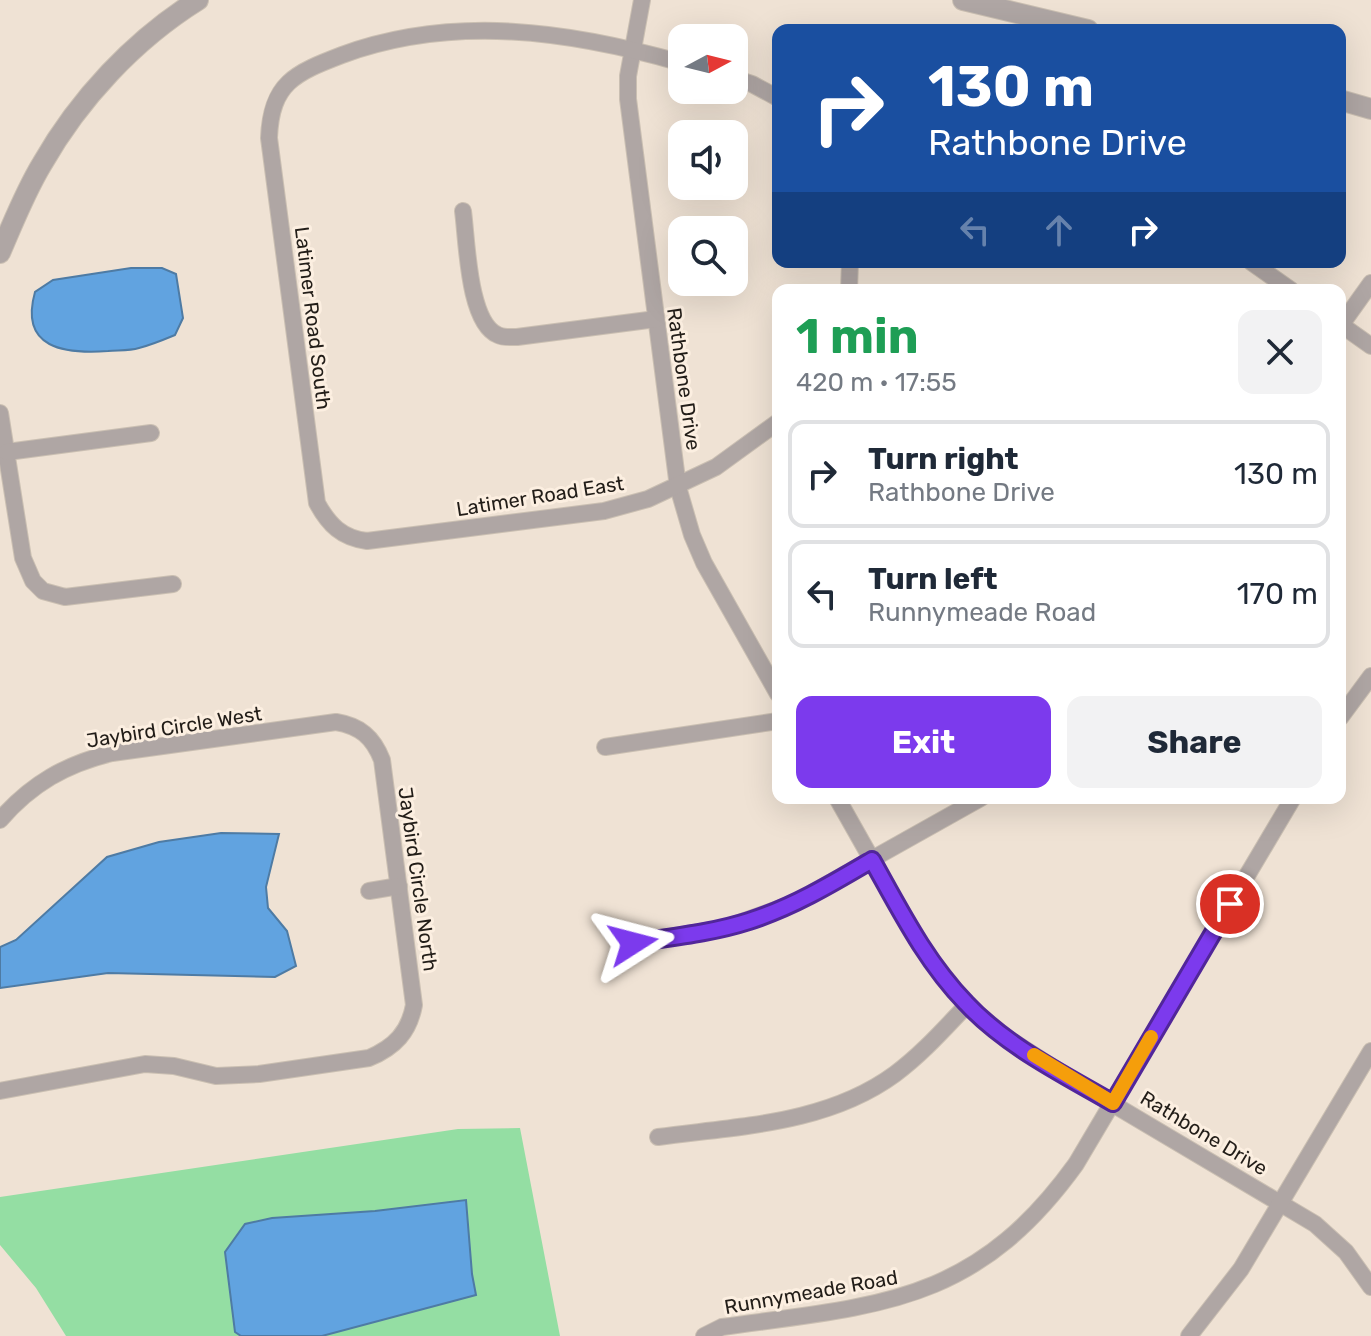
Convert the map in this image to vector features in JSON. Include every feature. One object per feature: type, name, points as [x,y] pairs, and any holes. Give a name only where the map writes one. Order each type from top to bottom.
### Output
[{"type":"street","points":[[0,253],[18,209],[43,162],[84,103],[128,54],[198,0]]},
{"type":"street","name":"Rathbone Drive","points":[[642,0],[628,76],[628,99],[678,487],[704,563],[772,683]]},
{"type":"street","points":[[963,0],[1034,7],[1074,24]]},
{"type":"street","name":"Latimer Road South","points":[[337,531],[322,512],[315,488],[269,138],[274,104],[291,78],[305,69],[405,36],[503,30],[555,34],[632,49]]},
{"type":"street","points":[[632,49],[668,59]]},
{"type":"street","points":[[748,83],[772,95]]},
{"type":"street","points":[[1346,102],[1371,109]]},
{"type":"street","points":[[463,211],[476,305],[483,322],[499,336],[517,337],[656,319]]},
{"type":"street","points":[[1260,268],[1282,284]]},
{"type":"street","points":[[1346,316],[1371,283]]},
{"type":"street","points":[[1346,328],[1371,346]]},
{"type":"street","points":[[0,413],[23,558],[33,581],[43,591],[75,597],[173,584]]},
{"type":"street","name":"Latimer Road East","points":[[337,531],[353,539],[367,541],[604,511],[678,487],[716,467],[772,426]]},
{"type":"street","points":[[7,452],[151,433]]},
{"type":"street","points":[[1346,702],[1371,676]]},
{"type":"street","name":"Jaybird Circle West","points":[[0,820],[36,785],[57,772],[112,753],[336,722],[349,724],[370,738]]},
{"type":"street","points":[[605,747],[772,722]]},
{"type":"street","name":"Jaybird Circle North","points":[[0,1091],[145,1064],[174,1066],[216,1076],[259,1074],[369,1058],[386,1051],[407,1028],[414,1005],[382,760],[370,738]]},
{"type":"street","name":"Rathbone Drive","points":[[840,804],[920,945],[967,1005],[1007,1038],[1332,1237],[1371,1287]]},
{"type":"street","points":[[633,943],[725,928],[792,904],[970,804]]},
{"type":"street","name":"Runnymeade Road","points":[[704,1336],[722,1327],[865,1307],[912,1295],[954,1277],[1010,1238],[1049,1201],[1076,1164],[1289,804]]},
{"type":"street","points":[[369,891],[399,886]]},
{"type":"street","points":[[658,1137],[787,1120],[841,1104],[894,1074],[967,1005]]},
{"type":"street","points":[[1189,1336],[1241,1269],[1371,1051]]},
{"type":"green space","points":[[520,1128],[560,1336],[322,1336],[476,1295],[466,1200],[375,1211],[235,1332],[241,1336],[66,1336],[36,1288],[0,1245],[0,1197],[458,1129]]},
{"type":"water","points":[[131,268],[162,268],[176,274],[183,318],[175,335],[135,349],[92,352],[62,349],[40,337],[34,326],[32,311],[35,292],[53,280]]},
{"type":"water","points":[[221,833],[279,834],[266,887],[268,908],[287,931],[296,966],[275,977],[108,973],[0,988],[0,947],[16,940],[107,857],[159,842]]},
{"type":"water","points":[[466,1200],[476,1295],[322,1336],[241,1336],[235,1332],[225,1252],[245,1224],[272,1218],[375,1211]]},
{"type":"slow traffic","points":[[1034,1055],[1113,1103],[1151,1037]]},
{"type":"route","points":[[633,943],[750,921],[792,904],[872,860],[920,945],[967,1005],[1007,1038],[1113,1103],[1230,904]]}]
